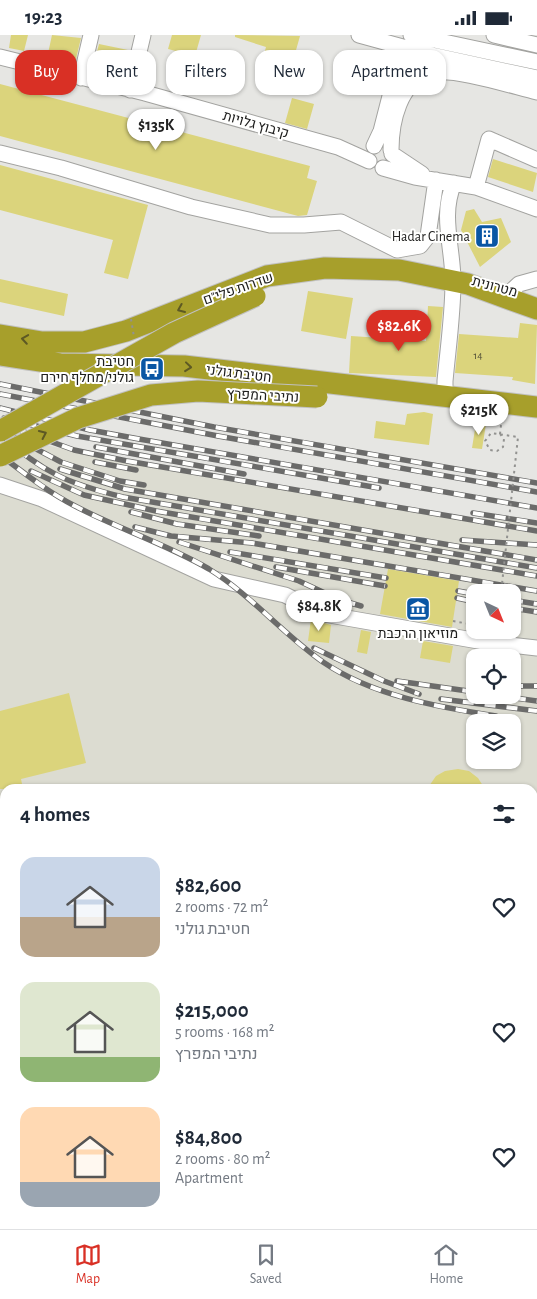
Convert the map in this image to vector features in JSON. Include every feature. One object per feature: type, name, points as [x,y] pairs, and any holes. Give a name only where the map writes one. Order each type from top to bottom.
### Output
[{"type":"highway","name":"שדרות פלי\"ם","points":[[0,335],[62,343],[103,338],[140,327],[250,281],[301,270],[377,268],[399,270],[509,293],[537,309]]},
{"type":"highway","points":[[0,431],[174,333],[255,296],[286,285],[306,281],[377,279],[415,274]]},
{"type":"highway","name":"חטיבת גולני","points":[[0,355],[60,364],[184,366],[537,407]]},
{"type":"highway","name":"נתיבי המפרץ","points":[[0,456],[78,418],[151,395],[198,391],[318,397],[429,406],[537,421]]},
{"type":"street","points":[[81,78],[90,35]]},
{"type":"street","points":[[139,50],[143,35]]},
{"type":"street","points":[[359,35],[432,55],[537,77]]},
{"type":"street","points":[[411,35],[537,62]]},
{"type":"street","points":[[494,35],[537,45]]},
{"type":"street","name":"קיבוץ גלויות","points":[[0,57],[87,79]]},
{"type":"street","points":[[390,95],[374,155],[389,164],[392,152],[392,132],[399,103],[406,91],[418,79],[429,73],[451,72],[537,92]]},
{"type":"street","name":"קיבוץ גלויות","points":[[148,95],[338,147],[374,155],[404,175],[476,187],[537,209]]},
{"type":"street","points":[[476,187],[489,139],[537,160]]},
{"type":"street","name":"קיבוץ גלויות","points":[[392,152],[408,166],[436,181]]},
{"type":"street","points":[[0,153],[61,168],[191,207],[270,225],[341,222],[397,250],[420,246],[428,236],[436,181]]},
{"type":"street","points":[[449,396],[445,389],[445,381],[453,281],[446,211],[447,199],[454,183]]},
{"type":"street","points":[[509,293],[522,283],[537,279]]},
{"type":"street","name":"מטרונית","points":[[509,293],[537,299]]},
{"type":"street","points":[[0,485],[42,499],[214,579],[286,595],[324,614],[484,642],[537,648]]},
{"type":"path","points":[[501,425],[500,434],[500,435],[504,439],[503,447],[497,451],[490,451],[485,441],[491,433],[500,434],[518,437],[501,584]]},
{"type":"path","points":[[453,621],[466,623]]},
{"type":"shaded area","points":[[0,434],[84,454],[400,510],[537,524],[537,784],[0,784]]},
{"type":"building","points":[[11,35],[28,35],[24,50],[9,48]]},
{"type":"building","points":[[52,35],[81,38],[77,55],[77,50],[49,50]]},
{"type":"building","points":[[172,35],[201,35],[197,50],[168,49]]},
{"type":"building","points":[[235,35],[300,36],[296,50],[265,50],[266,47],[235,37]]},
{"type":"building","points":[[99,44],[128,50],[97,50]]},
{"type":"building","points":[[0,84],[15,88],[15,95],[42,95],[310,166],[307,178],[317,181],[307,215],[298,216],[0,136]]},
{"type":"building","points":[[292,98],[314,104],[307,129],[285,123]]},
{"type":"building","points":[[493,159],[537,173],[533,192],[488,177]]},
{"type":"building","points":[[0,165],[148,205],[128,279],[104,273],[113,240],[0,210]]},
{"type":"building","name":"Hadar Cinema","points":[[474,209],[482,222],[501,218],[511,242],[480,267],[461,230],[466,211]]},
{"type":"building","points":[[0,279],[68,294],[64,316],[0,302]]},
{"type":"building","points":[[308,291],[353,298],[346,339],[301,331]]},
{"type":"building","points":[[428,306],[443,307],[436,377],[349,373],[351,336],[426,341]]},
{"type":"building","points":[[520,323],[537,325],[535,384],[512,380],[513,377],[455,373],[459,334],[518,338]]},
{"type":"building","points":[[424,412],[433,414],[429,445],[374,438],[376,421],[405,425],[407,414]]},
{"type":"building","points":[[476,423],[486,424],[482,449],[472,448]]},
{"type":"building","name":"מוזיאון הרכבת","points":[[388,569],[459,581],[452,627],[380,614]]},
{"type":"building","points":[[311,619],[331,625],[329,643],[308,641]]},
{"type":"building","points":[[361,630],[371,632],[367,654],[357,652]]},
{"type":"building","points":[[423,641],[453,646],[450,663],[420,658]]},
{"type":"building","points":[[69,693],[86,763],[21,779],[22,784],[0,784],[0,711]]},
{"type":"building","points":[[458,769],[469,771],[482,784],[430,784],[436,776],[445,771]]},
{"type":"railway","points":[[0,384],[214,427],[537,483]]},
{"type":"railway","points":[[0,394],[218,436],[537,492]]},
{"type":"railway","points":[[0,408],[90,430],[537,508]]},
{"type":"railway","points":[[4,418],[77,436],[379,488]]},
{"type":"railway","points":[[0,423],[74,450],[127,461],[537,531]]},
{"type":"railway","points":[[4,432],[61,462],[120,481],[144,485]]},
{"type":"railway","points":[[2,435],[30,459],[44,468],[72,482],[123,497],[537,568]]},
{"type":"railway","points":[[96,447],[244,474]]},
{"type":"railway","points":[[0,455],[65,501],[209,569],[239,591],[308,651],[342,674],[384,692],[429,704],[483,714]]},
{"type":"railway","points":[[95,462],[136,470]]},
{"type":"railway","points":[[60,469],[125,489],[537,560]]},
{"type":"railway","points":[[31,471],[84,495],[156,511],[537,576]]},
{"type":"railway","points":[[131,512],[177,524],[259,536]]},
{"type":"railway","points":[[473,513],[537,523]]},
{"type":"railway","points":[[135,527],[171,536],[252,543],[537,591]]},
{"type":"railway","points":[[462,540],[537,545]]},
{"type":"railway","points":[[179,542],[299,581],[340,600],[361,606]]},
{"type":"railway","points":[[230,552],[386,578]]},
{"type":"railway","points":[[276,567],[385,586]]},
{"type":"railway","points":[[458,591],[466,592]]},
{"type":"railway","points":[[457,598],[466,600]]},
{"type":"railway","points":[[521,601],[537,604]]},
{"type":"railway","points":[[521,609],[537,612]]},
{"type":"railway","points":[[314,648],[384,681],[419,694]]},
{"type":"railway","points":[[397,681],[466,691]]},
{"type":"railway","points":[[521,686],[537,686]]},
{"type":"railway","points":[[441,699],[537,711]]},
{"type":"railway","points":[[521,699],[537,701]]},
{"type":"place","name":"Hadar Cinema","points":[[487,236]]},
{"type":"place","name":"חטיבת גולני/מחלף חירם","points":[[152,369]]},
{"type":"place","name":"מוזיאון הרכבת","points":[[418,609]]}]
